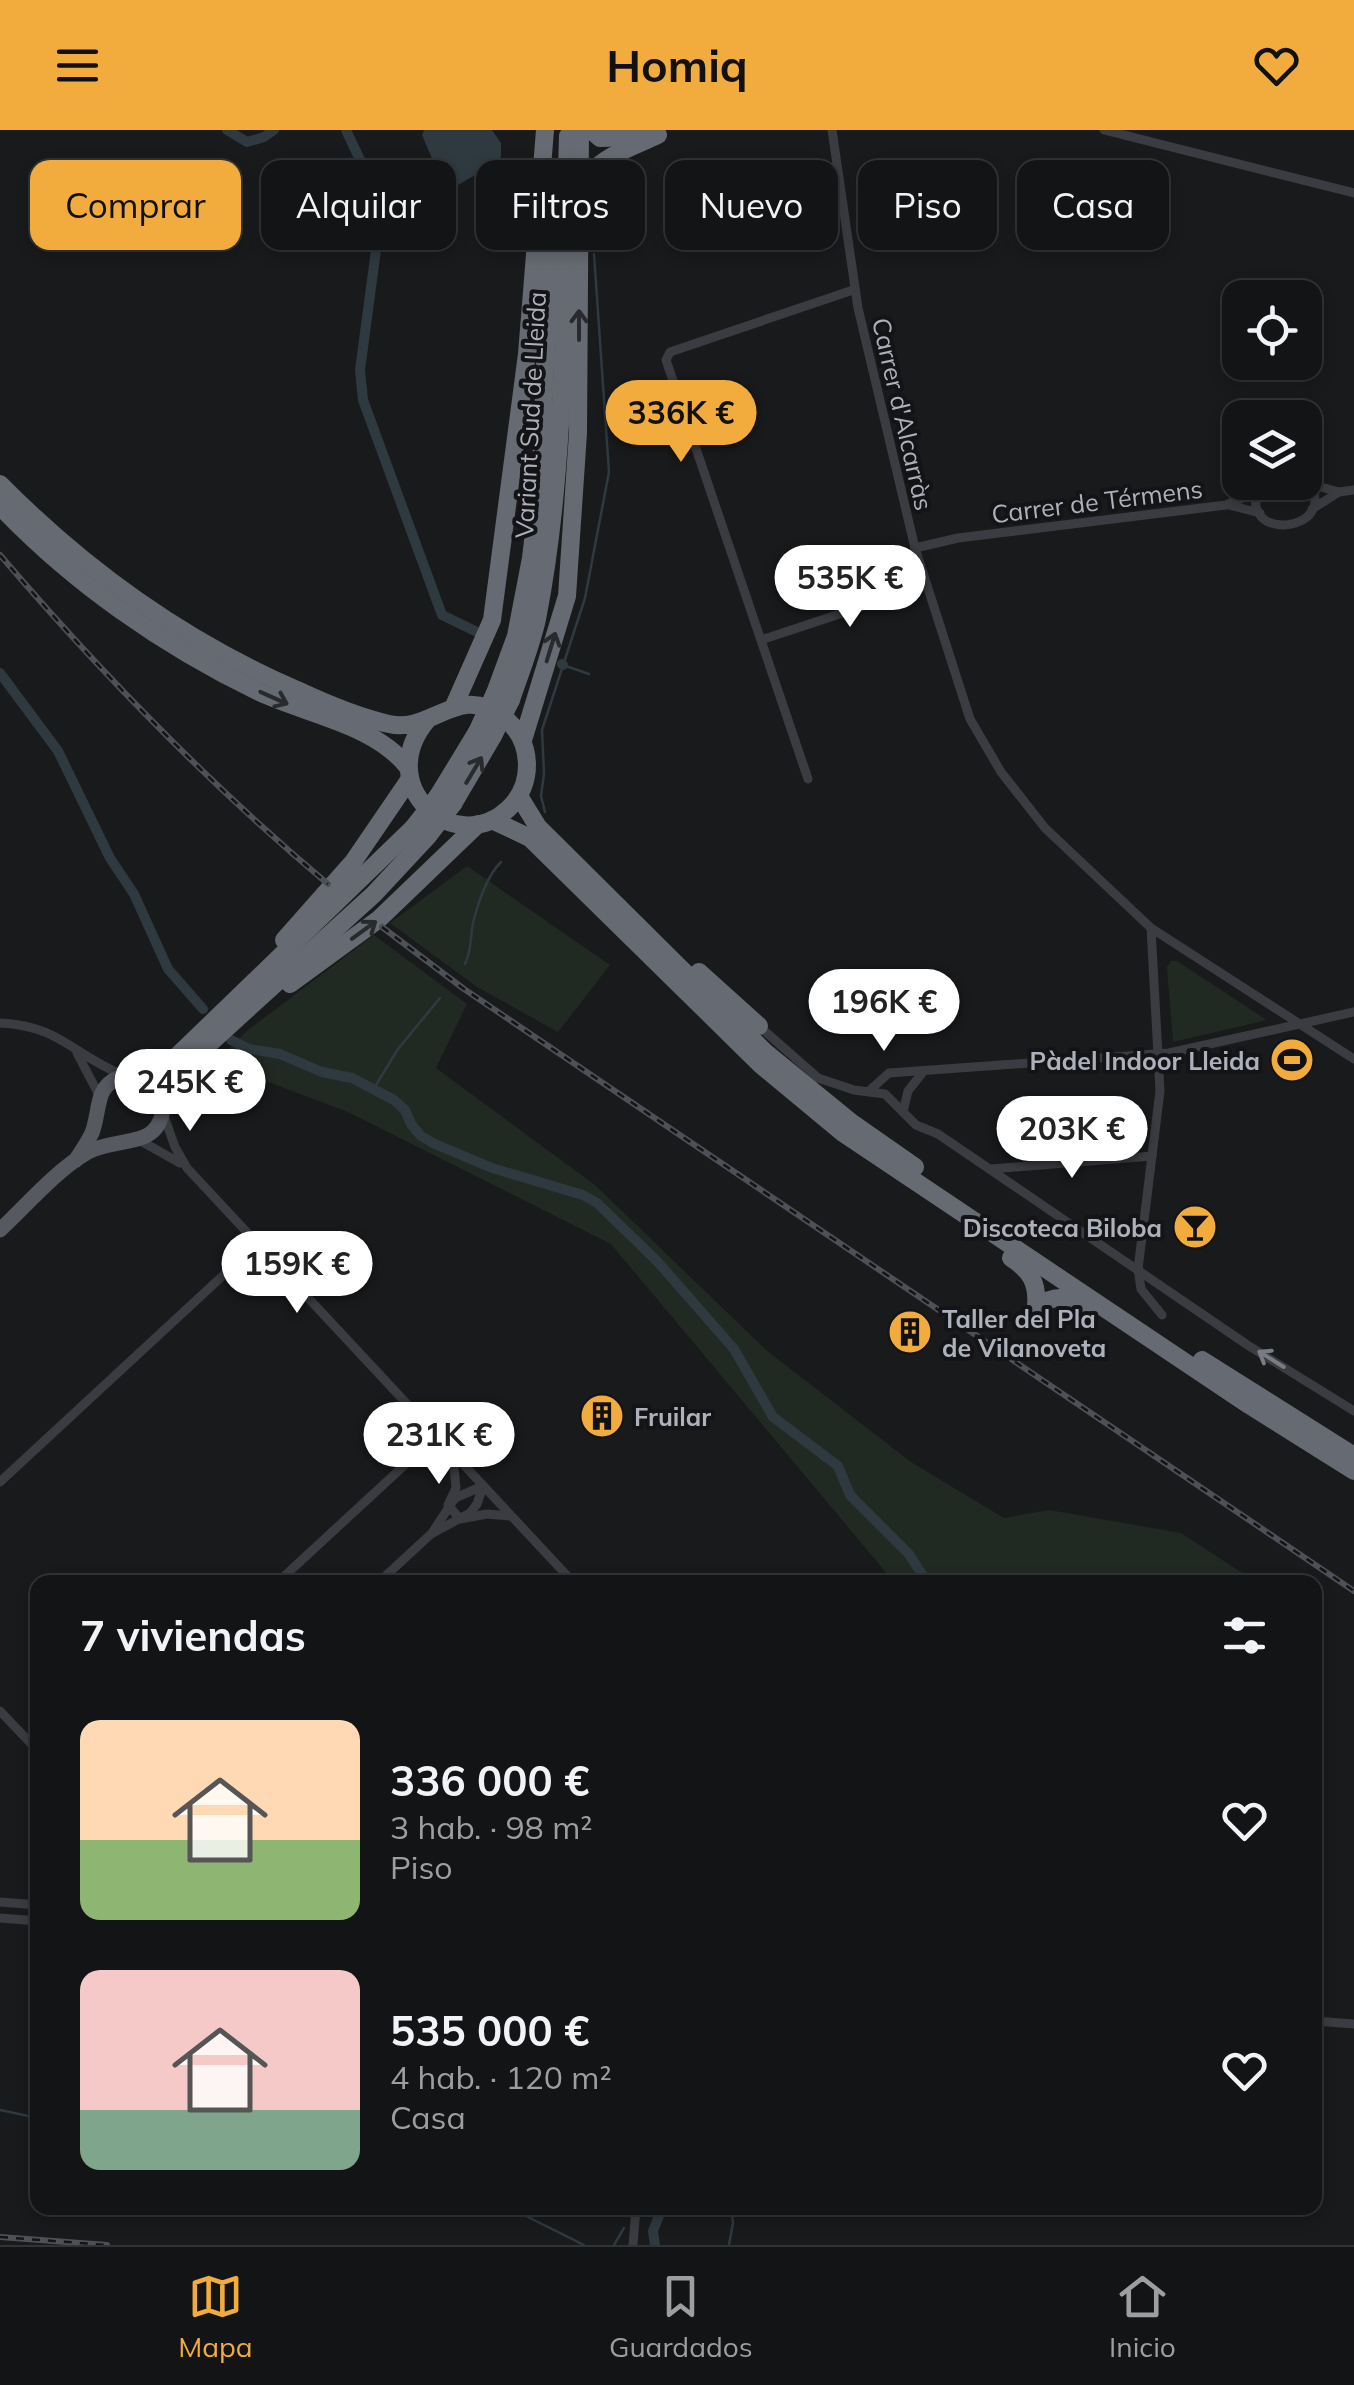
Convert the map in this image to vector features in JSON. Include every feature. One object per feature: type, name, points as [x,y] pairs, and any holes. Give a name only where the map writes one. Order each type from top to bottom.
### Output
[{"type":"highway","points":[[454,706],[492,620],[528,354],[545,130]]},
{"type":"highway","name":"Variant Sud de Lleida","points":[[503,697],[531,558],[541,473],[553,130]]},
{"type":"highway","name":"Variant Sud de Lleida","points":[[420,832],[446,800],[485,734],[536,623],[558,452],[568,130]]},
{"type":"highway","points":[[580,130],[580,160]]},
{"type":"highway","points":[[591,130],[600,138],[618,140],[664,132]]},
{"type":"highway","points":[[611,160],[664,132]]},
{"type":"highway","points":[[522,740],[567,596],[578,433],[580,250]]},
{"type":"highway","points":[[0,484],[60,543],[126,595],[195,640],[264,676],[343,711],[393,726],[410,726],[454,706],[468,704],[506,718],[522,740],[528,769],[519,796],[379,919],[222,1021]]},
{"type":"highway","points":[[0,506],[104,598],[174,645],[258,691],[374,736],[396,751],[419,800],[435,815],[456,824],[485,822],[530,838],[704,1012],[844,1133],[1354,1471]]},
{"type":"highway","points":[[163,1108],[178,1075],[353,862],[408,773],[410,748],[416,732],[428,719]]},
{"type":"highway","points":[[519,796],[538,827],[765,1052],[852,1122],[1172,1341],[1354,1456]]},
{"type":"highway","points":[[222,1021],[350,891],[420,832]]},
{"type":"highway","points":[[135,1076],[164,1067],[374,894],[420,832]]},
{"type":"highway","points":[[597,883],[760,1026]]},
{"type":"highway","points":[[972,1219],[989,1242],[1028,1272],[1037,1288],[1036,1307],[1055,1296],[1070,1298],[1114,1324],[1133,1327]]},
{"type":"main road","points":[[0,1230],[74,1161],[91,1136],[108,1085],[135,1076],[158,1088],[163,1108],[156,1128],[133,1140],[97,1148],[74,1161]]},
{"type":"main road","points":[[100,1104],[110,1130],[133,1140]]},
{"type":"street","name":"Carrer d'Alcarràs","points":[[832,130],[854,290],[915,548],[970,719],[1001,772],[1045,828],[1151,928],[1354,1060]]},
{"type":"street","points":[[1104,130],[1354,194]]},
{"type":"street","points":[[808,779],[666,364],[666,354],[854,290]]},
{"type":"street","points":[[1322,486],[1338,492]]},
{"type":"street","points":[[1311,510],[1338,492],[1354,490]]},
{"type":"street","name":"Carrer de Térmens","points":[[1226,505],[1235,500]]},
{"type":"street","points":[[1260,500],[1260,513]]},
{"type":"street","points":[[1311,510],[1313,500]]},
{"type":"street","name":"Carrer de Térmens","points":[[915,548],[958,538],[1226,505],[1260,513],[1273,525],[1291,527],[1311,510]]},
{"type":"street","points":[[761,640],[927,585]]},
{"type":"street","points":[[1151,928],[1160,1091],[1138,1269],[1141,1289],[1162,1315]]},
{"type":"street","points":[[870,1090],[888,1073],[1160,1054],[1354,1012]]},
{"type":"street","points":[[0,1023],[38,1028],[70,1043],[103,1067],[135,1076]]},
{"type":"street","points":[[760,1026],[818,1078],[854,1090],[885,1094],[916,1125],[938,1134],[1249,1346],[1354,1411]]},
{"type":"street","points":[[70,1043],[89,1070],[100,1104]]},
{"type":"street","points":[[903,1112],[908,1091],[923,1072]]},
{"type":"street","points":[[163,1108],[175,1147],[187,1168],[564,1575]]},
{"type":"street","points":[[133,1140],[187,1168]]},
{"type":"street","points":[[991,1170],[1152,1156]]},
{"type":"street","points":[[0,1482],[258,1244]]},
{"type":"street","points":[[286,1575],[435,1437]]},
{"type":"street","points":[[431,1534],[456,1488],[453,1456]]},
{"type":"street","points":[[448,1506],[455,1498],[482,1486]]},
{"type":"street","points":[[387,1575],[431,1534],[474,1509],[482,1486]]},
{"type":"street","points":[[448,1506],[460,1519]]},
{"type":"street","points":[[460,1519],[487,1514],[510,1516]]},
{"type":"street","points":[[0,1712],[30,1742]]},
{"type":"street","points":[[0,1902],[30,1904]]},
{"type":"street","points":[[0,1918],[30,1920]]},
{"type":"street","points":[[1322,2022],[1354,2024]]},
{"type":"street","points":[[633,2245],[635,2215]]},
{"type":"shaded area","points":[[424,130],[492,130],[501,143],[501,157],[476,160],[476,175],[456,186],[456,160],[433,160],[422,135]]},
{"type":"shaded area","points":[[467,866],[610,965],[558,1032],[477,987],[390,923]]},
{"type":"shaded area","points":[[374,935],[467,1004],[436,1068],[595,1185],[766,1350],[911,1462],[1004,1518],[1049,1510],[1181,1533],[1245,1575],[888,1575],[611,1244],[348,1112],[216,1062],[248,1030]]},
{"type":"shaded area","points":[[1171,961],[1177,961],[1267,1020],[1173,1042],[1167,967]]},
{"type":"waterway","points":[[227,130],[247,142],[274,130]]},
{"type":"waterway","points":[[346,130],[370,181],[368,200],[376,250],[360,370],[363,400],[442,615],[475,631]]},
{"type":"waterway","points":[[545,812],[541,796],[542,730],[585,598],[609,472],[594,254]]},
{"type":"waterway","points":[[563,665],[589,674]]},
{"type":"waterway","points":[[0,673],[58,751],[110,858],[134,894],[168,969],[203,1009]]},
{"type":"waterway","points":[[465,964],[480,899],[501,862]]},
{"type":"waterway","points":[[373,1090],[398,1049],[440,998]]},
{"type":"waterway","points":[[231,1040],[249,1049],[280,1054],[322,1072],[352,1078],[394,1100],[421,1136],[435,1144],[492,1168],[583,1195],[597,1203],[657,1261],[734,1349],[773,1417],[838,1466],[850,1495],[908,1553],[922,1575]]},
{"type":"waterway","points":[[0,2110],[30,2116]]},
{"type":"waterway","points":[[524,2215],[584,2245]]},
{"type":"waterway","points":[[655,2245],[653,2231],[659,2215]]},
{"type":"waterway","points":[[729,2245],[732,2215]]},
{"type":"waterway","points":[[614,2245],[624,2228]]},
{"type":"railway","points":[[0,555],[157,726],[328,884]]},
{"type":"railway","points":[[382,927],[464,989],[1354,1591]]},
{"type":"railway","points":[[0,2237],[107,2245]]},
{"type":"place","name":"Pàdel Indoor Lleida","points":[[1292,1060]]},
{"type":"place","name":"Discoteca Biloba","points":[[1195,1227]]},
{"type":"place","name":"Taller del Pla de Vilanoveta","points":[[910,1332]]},
{"type":"place","name":"Fruilar","points":[[602,1416]]}]
